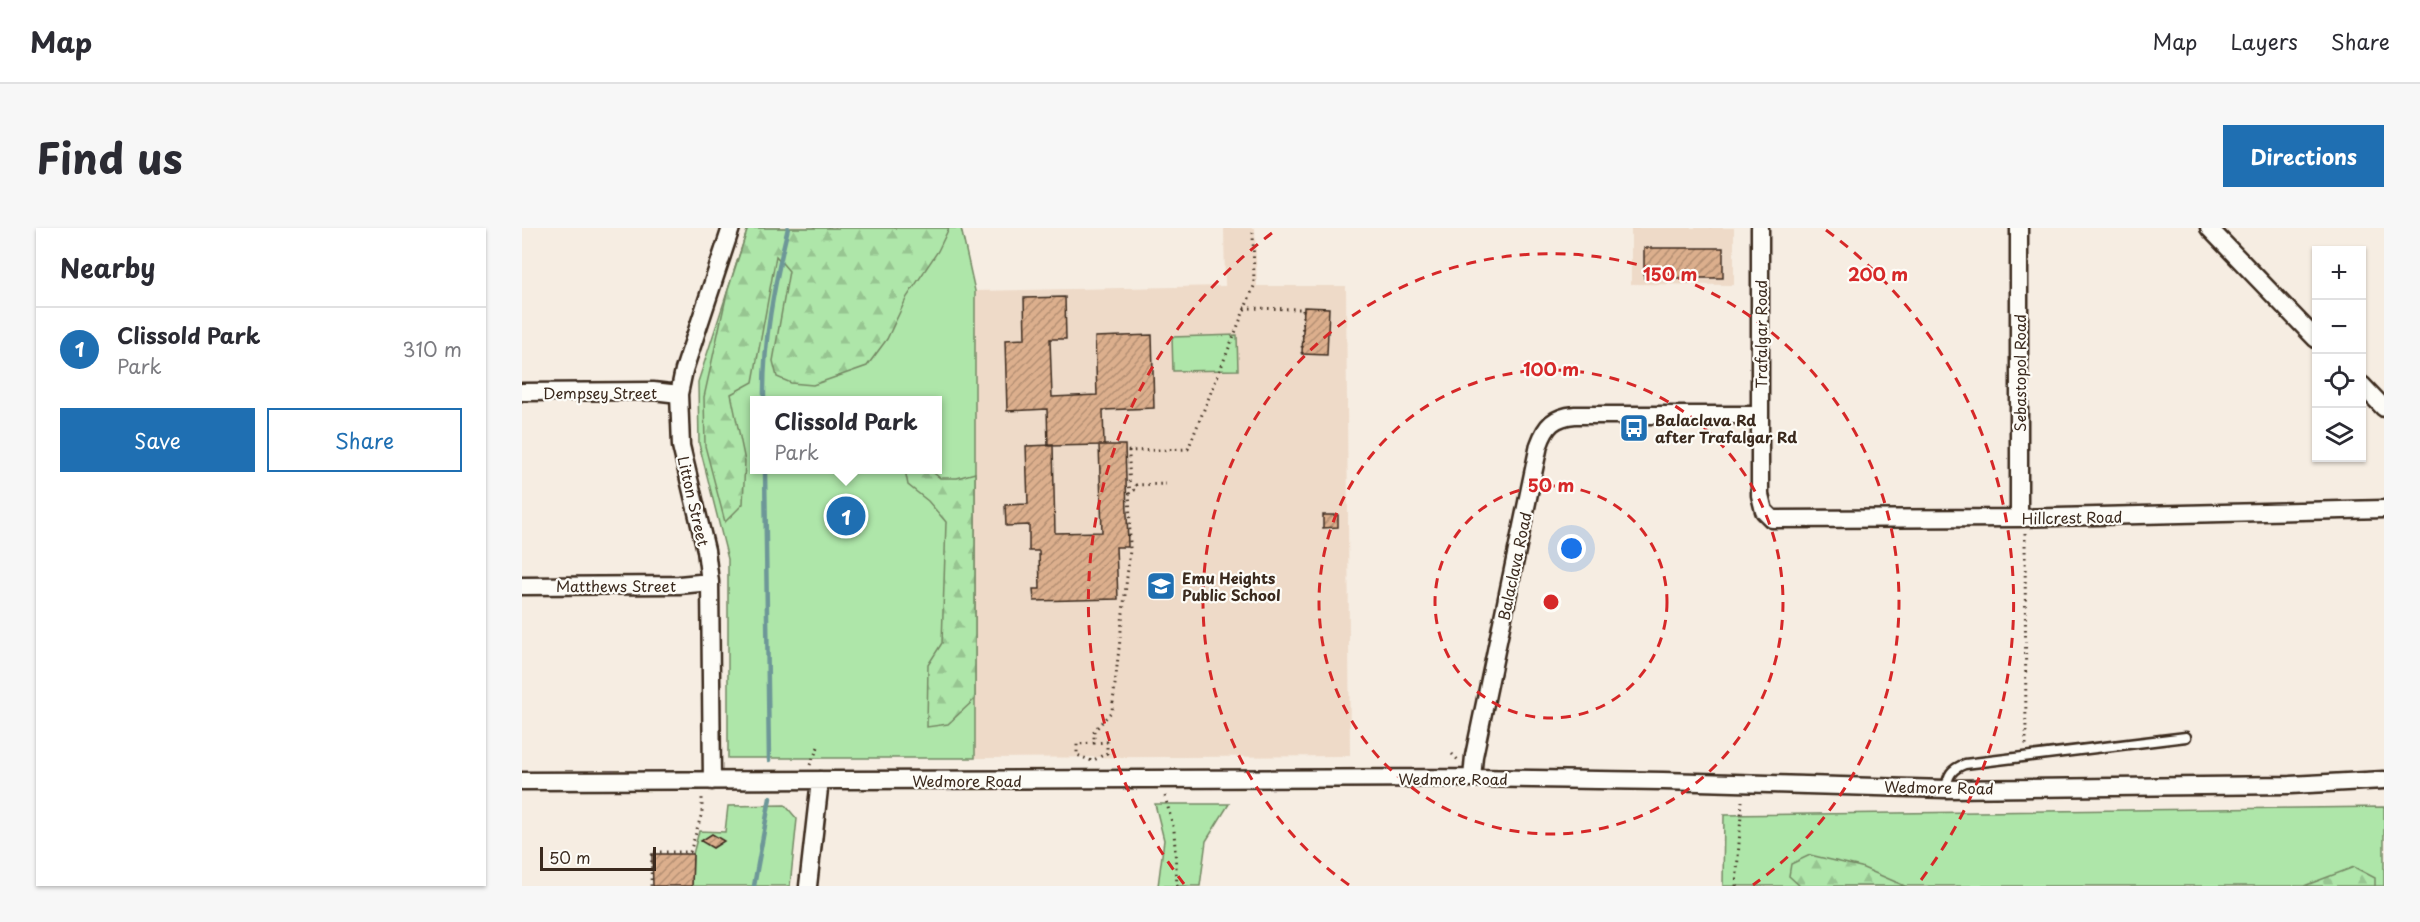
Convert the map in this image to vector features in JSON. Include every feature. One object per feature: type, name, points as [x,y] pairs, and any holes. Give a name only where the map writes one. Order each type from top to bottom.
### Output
[{"type":"street","name":"Litton Street","points":[[707,787],[710,582],[706,550],[681,446],[679,394],[684,370],[731,228]]},
{"type":"street","name":"Trafalgar Road","points":[[1760,228],[1760,495],[1764,511]]},
{"type":"street","name":"Sebastopol Road","points":[[2019,228],[2022,518]]},
{"type":"street","points":[[2209,228],[2312,335]]},
{"type":"street","points":[[2366,390],[2384,408]]},
{"type":"street","name":"Dempsey Street","points":[[522,392],[653,391],[679,394]]},
{"type":"street","name":"Balaclava Road","points":[[1472,778],[1474,756],[1539,445],[1549,424],[1559,417],[1575,415],[1761,415]]},
{"type":"street","name":"Hillcrest Road","points":[[1764,511],[1772,519],[1778,520],[2022,518],[2384,509]]},
{"type":"street","name":"Matthews Street","points":[[522,586],[679,585],[710,582]]},
{"type":"street","name":"Wedmore Road","points":[[522,781],[707,787],[814,780],[1472,778],[1946,789],[2290,785],[2384,780]]},
{"type":"street","points":[[808,886],[814,780]]},
{"type":"lane","points":[[1946,789],[1949,774],[1957,766],[2186,737]]},
{"type":"path","points":[[1094,743],[1094,731],[1112,711],[1130,550],[1129,452],[1188,449],[1254,286],[1253,228]]},
{"type":"path","points":[[1244,308],[1303,309],[1302,355]]},
{"type":"path","points":[[1129,494],[1136,489],[1136,485],[1166,484]]},
{"type":"path","points":[[2022,518],[2026,756]]},
{"type":"path","points":[[1107,742],[1107,753],[1092,760],[1077,755],[1077,744],[1094,743],[1107,742]]},
{"type":"path","points":[[814,780],[810,766],[819,745]]},
{"type":"path","points":[[651,886],[652,852],[690,852],[707,787]]},
{"type":"path","points":[[1165,796],[1174,830],[1177,886]]},
{"type":"path","points":[[1736,886],[1742,801]]},
{"type":"shaded area","name":"Emu Heights Public School","points":[[1224,228],[1255,228],[1257,286],[1346,286],[1350,756],[975,758],[975,291],[1225,286]]},
{"type":"shaded area","points":[[1631,228],[1734,228],[1734,285],[1631,284]]},
{"type":"green space","points":[[748,228],[961,228],[975,291],[975,758],[728,758],[728,559],[699,444],[698,382]]},
{"type":"green space","points":[[748,228],[949,228],[938,251],[907,297],[887,339],[867,366],[813,385],[791,383],[777,377],[773,361],[789,271],[776,256],[753,382],[731,394],[745,461],[743,504],[725,522],[705,446],[704,397],[727,293]]},
{"type":"green space","points":[[1237,335],[1238,370],[1173,371],[1172,337]]},
{"type":"green space","points":[[975,473],[975,699],[948,724],[927,727],[928,665],[942,643],[946,522],[928,501],[908,485],[906,474],[935,474],[940,478],[957,478]]},
{"type":"green space","points":[[1155,804],[1229,804],[1206,841],[1200,886],[1158,886],[1164,840]]},
{"type":"green space","points":[[785,805],[797,819],[790,886],[692,886],[693,854],[699,831],[725,832],[728,806]]},
{"type":"green space","points":[[2384,807],[2384,886],[1723,886],[1724,815]]},
{"type":"green space","points":[[1810,855],[1861,867],[1905,886],[1800,886],[1789,876],[1791,864]]},
{"type":"green space","points":[[2354,867],[2375,878],[2375,886],[2304,886]]},
{"type":"building","points":[[1644,248],[1723,248],[1723,278],[1644,278]]},
{"type":"building","points":[[1065,297],[1066,339],[1050,339],[1052,397],[1097,395],[1095,337],[1152,335],[1154,408],[1103,410],[1104,445],[1048,446],[1047,409],[1007,411],[1005,340],[1025,339],[1024,298]]},
{"type":"building","points":[[1304,307],[1329,308],[1327,355],[1302,354]]},
{"type":"building","points":[[1053,445],[1055,533],[1102,532],[1099,445],[1125,445],[1128,547],[1116,547],[1118,599],[1034,601],[1033,589],[1040,589],[1039,551],[1029,551],[1029,525],[1006,526],[1005,505],[1028,504],[1026,446]]},
{"type":"building","points":[[1323,515],[1338,515],[1338,527],[1323,528]]},
{"type":"building","points":[[712,834],[724,841],[713,848],[701,841]]},
{"type":"building","points":[[652,854],[693,854],[692,886],[653,886]]},
{"type":"waterway","points":[[764,396],[765,357],[770,314],[788,228]]},
{"type":"waterway","points":[[765,474],[769,760]]},
{"type":"waterway","points":[[754,886],[770,798]]},
{"type":"place","name":"Balaclava Rd after Trafalgar Rd","points":[[1634,428]]},
{"type":"place","name":"Clissold Park","points":[[846,516]]},
{"type":"place","name":"Emu Heights Public School","points":[[1161,586]]}]
